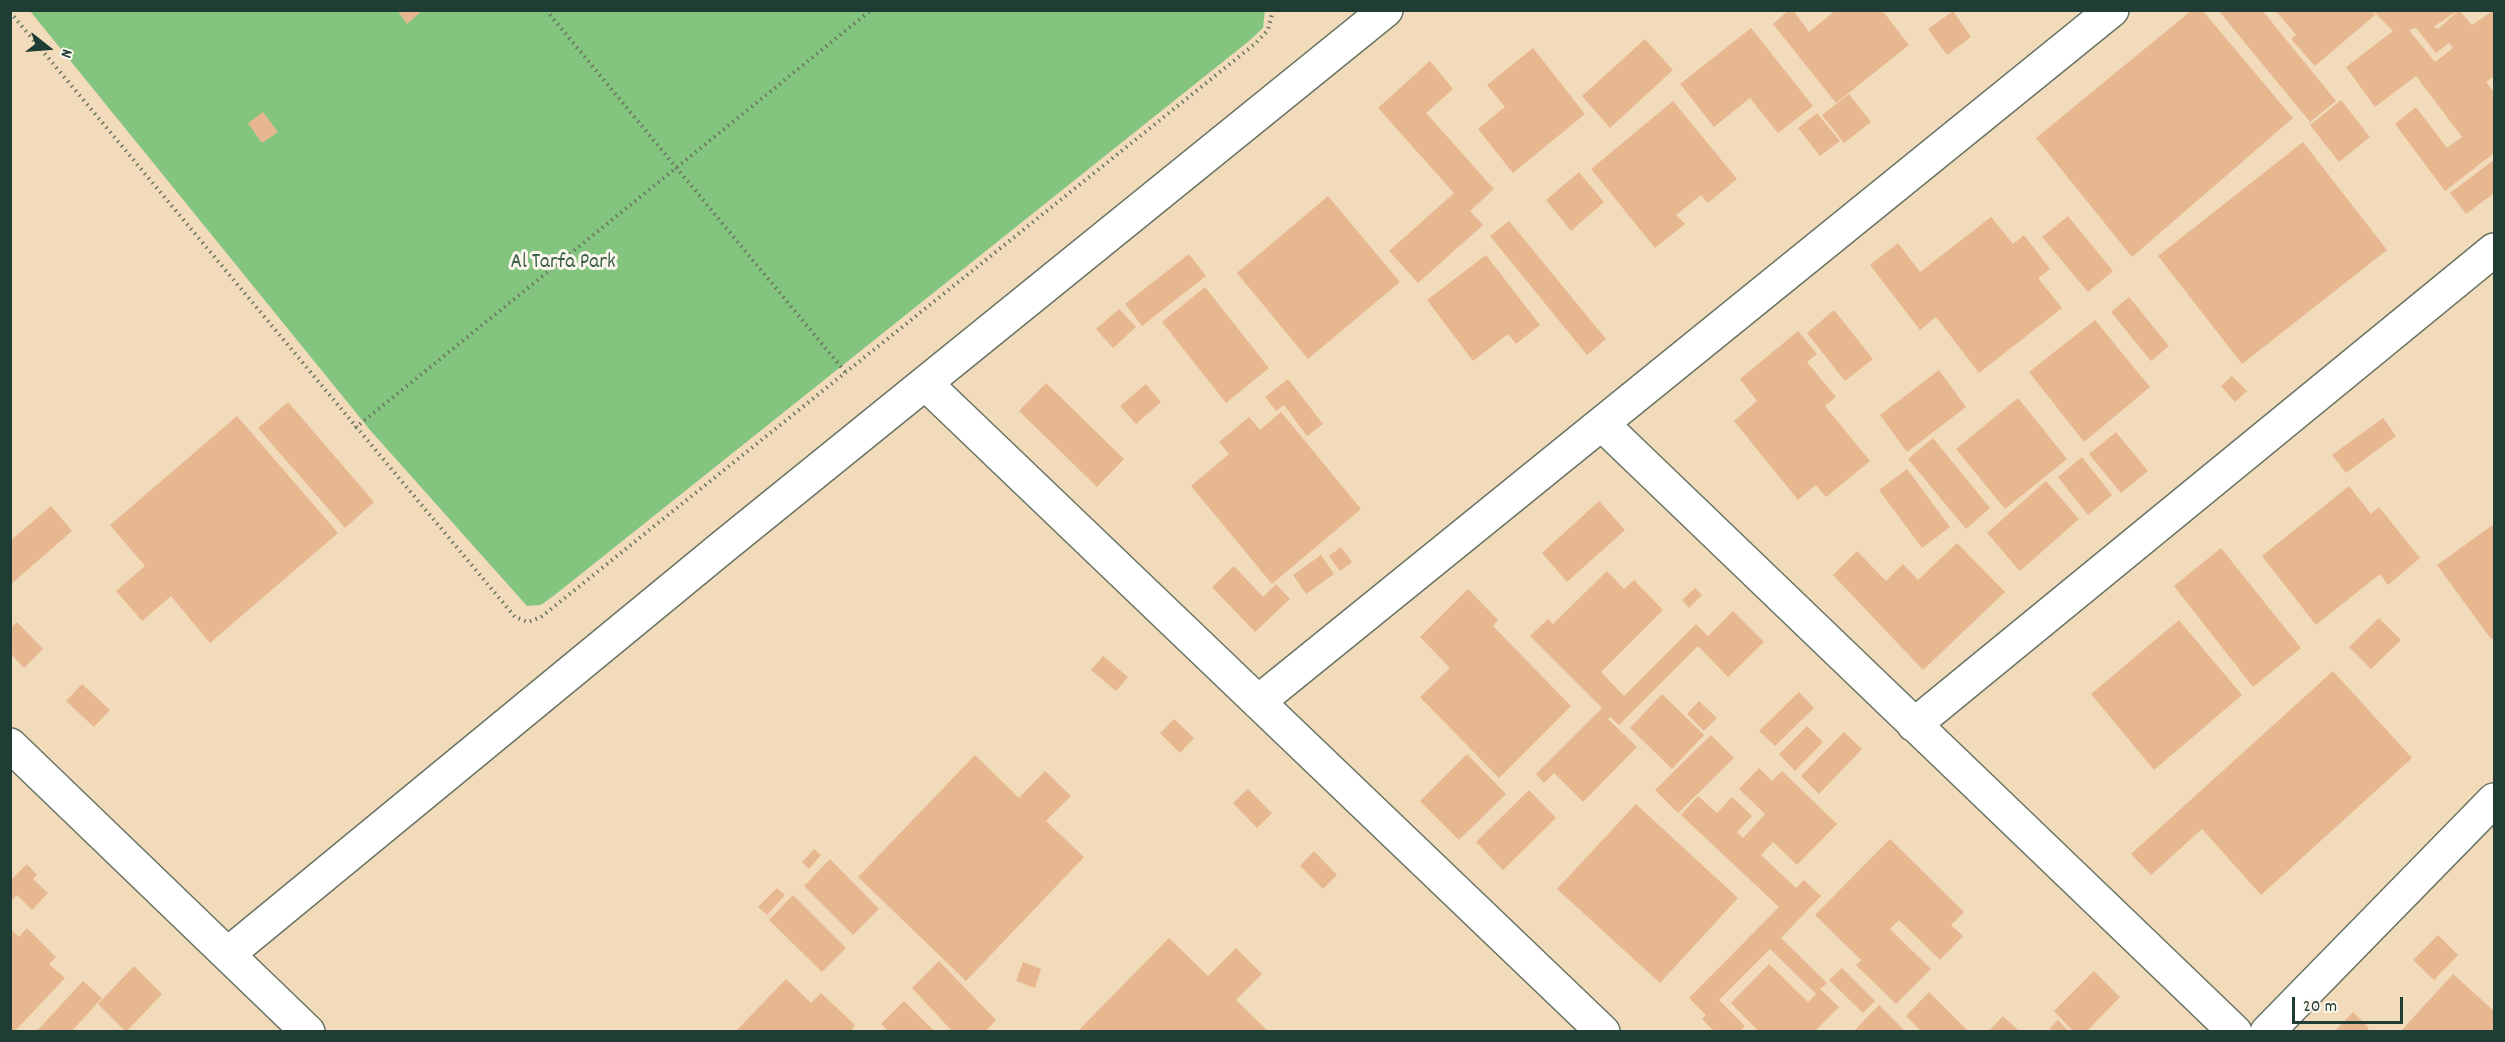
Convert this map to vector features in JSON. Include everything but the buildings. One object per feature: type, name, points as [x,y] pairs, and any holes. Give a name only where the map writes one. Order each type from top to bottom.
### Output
[{"type":"street","points":[[1258,702],[2112,10]]},
{"type":"street","points":[[228,954],[724,546],[926,384],[1370,15]]},
{"type":"street","points":[[1914,726],[2491,263]]},
{"type":"street","points":[[926,384],[1603,1032]]},
{"type":"street","points":[[1602,424],[2235,1032]]},
{"type":"street","points":[[10,745],[308,1032]]},
{"type":"street","points":[[2267,1032],[2494,800]]},
{"type":"path","points":[[546,10],[846,373]]},
{"type":"path","points":[[355,428],[871,10]]},
{"type":"path","points":[[10,12],[515,617],[528,622],[541,617],[1256,43],[1268,30],[1273,10]]},
{"type":"green space","name":"Al Tarfa Park","points":[[1265,10],[1263,28],[1249,41],[556,594],[541,605],[527,606],[370,430],[30,11]]}]
